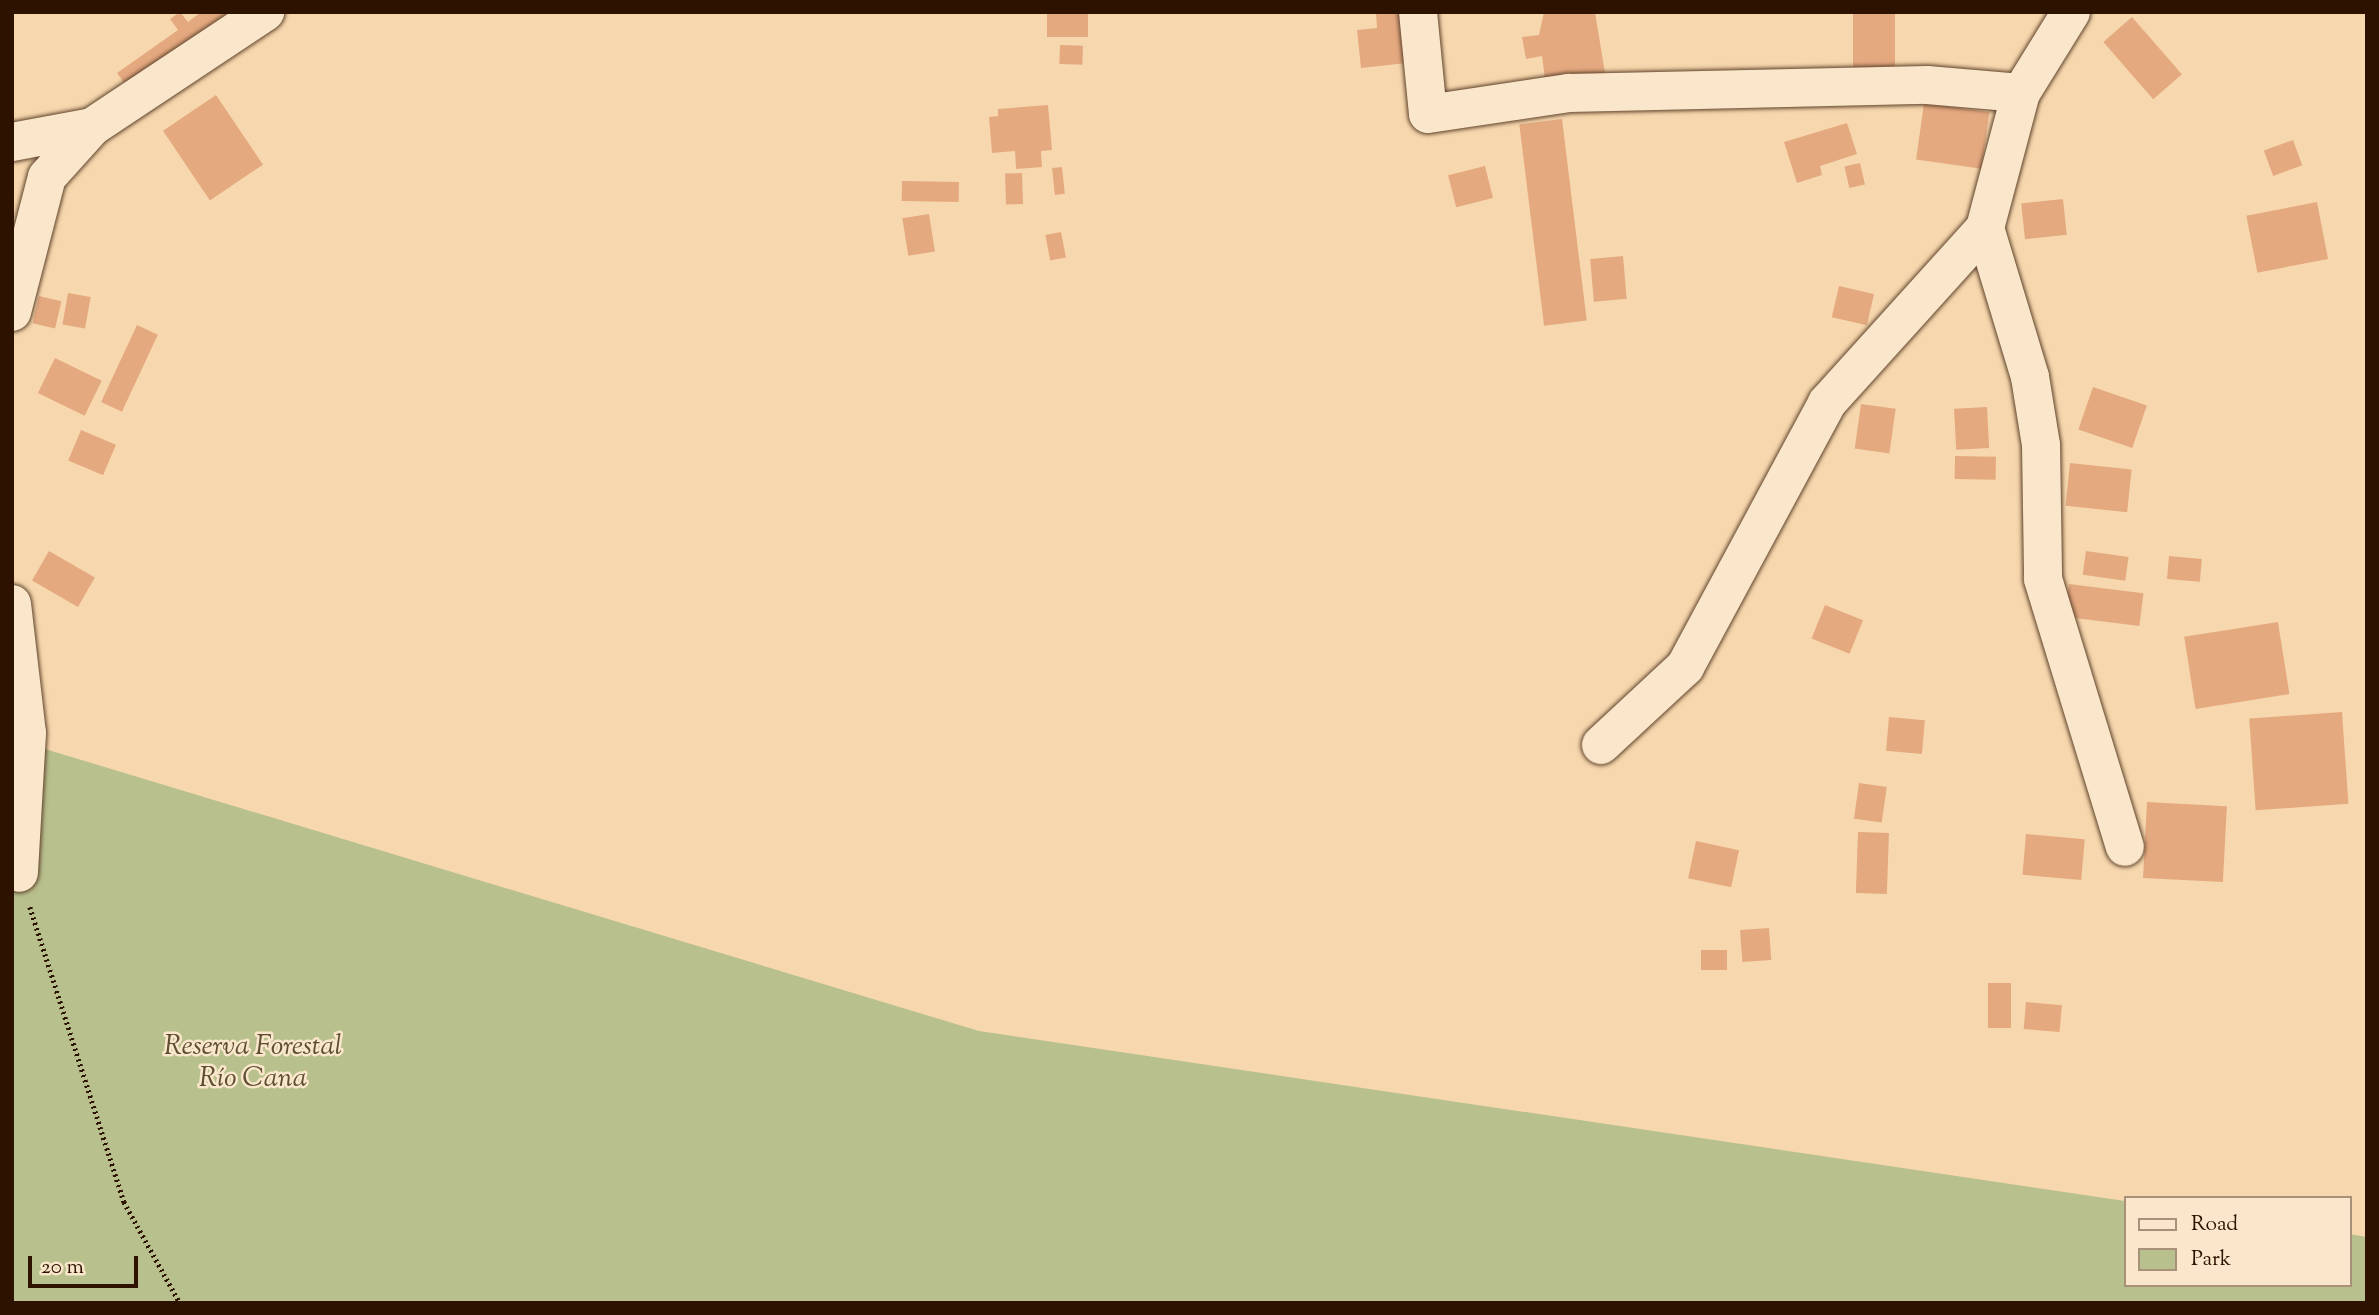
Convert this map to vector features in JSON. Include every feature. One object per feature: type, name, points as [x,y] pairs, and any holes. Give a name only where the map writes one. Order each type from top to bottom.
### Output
[{"type":"street","points":[[12,312],[47,177],[92,127],[265,12]]},
{"type":"street","points":[[1418,12],[1428,114],[1569,93],[1927,85],[2021,93]]},
{"type":"street","points":[[1601,746],[1685,667],[1827,403],[1985,228],[2021,93],[2071,12]]},
{"type":"street","points":[[12,142],[92,127]]},
{"type":"street","points":[[1985,228],[2034,404],[2043,579],[2125,847]]},
{"type":"street","points":[[12,604],[27,733],[17,854]]},
{"type":"path","points":[[17,854],[124,1202],[180,1303]]},
{"type":"green space","name":"Reserva Forestal Río Cana","points":[[12,739],[979,1031],[2124,1201],[2124,1287],[2351,1287],[2351,1234],[2367,1237],[2367,1303],[12,1303]]},
{"type":"building","points":[[180,12],[188,22],[201,12],[245,12],[130,91],[117,73],[178,30],[170,19]]},
{"type":"building","points":[[1047,12],[1088,12],[1088,37],[1047,37]]},
{"type":"building","points":[[1376,12],[1403,12],[1407,63],[1361,68],[1357,30],[1377,28]]},
{"type":"building","points":[[1544,12],[1595,12],[1605,73],[1545,79],[1542,56],[1526,59],[1522,37],[1539,35]]},
{"type":"building","points":[[1853,12],[1895,12],[1895,69],[1853,69]]},
{"type":"building","points":[[2132,17],[2182,74],[2153,99],[2103,42]]},
{"type":"building","points":[[1060,45],[1083,46],[1082,65],[1059,64]]},
{"type":"building","points":[[216,95],[263,165],[210,200],[163,131]]},
{"type":"building","points":[[1924,103],[1989,112],[1981,169],[1916,159]]},
{"type":"building","points":[[1048,105],[1052,150],[1041,151],[1042,167],[1016,169],[1015,151],[992,153],[989,117],[998,116],[998,109]]},
{"type":"building","points":[[1562,119],[1587,320],[1544,326],[1519,124]]},
{"type":"building","points":[[1847,123],[1857,154],[1820,166],[1822,175],[1797,183],[1784,142]]},
{"type":"building","points":[[2293,140],[2302,165],[2273,176],[2264,151]]},
{"type":"building","points":[[1860,163],[1865,184],[1849,188],[1844,167]]},
{"type":"building","points":[[1485,166],[1493,198],[1456,207],[1448,175]]},
{"type":"building","points":[[1062,167],[1065,194],[1055,195],[1052,168]]},
{"type":"building","points":[[1022,173],[1023,204],[1006,205],[1005,174]]},
{"type":"building","points":[[902,181],[959,182],[959,202],[902,201]]},
{"type":"building","points":[[2063,199],[2067,235],[2025,239],[2021,203]]},
{"type":"building","points":[[2317,202],[2328,259],[2257,273],[2246,216]]},
{"type":"building","points":[[929,214],[935,252],[908,256],[902,218]]},
{"type":"building","points":[[1061,232],[1066,258],[1050,261],[1045,235]]},
{"type":"building","points":[[1623,256],[1627,299],[1594,302],[1590,259]]},
{"type":"building","points":[[1839,286],[1874,294],[1867,325],[1832,317]]},
{"type":"building","points":[[68,293],[91,297],[85,329],[62,325]]},
{"type":"building","points":[[39,296],[61,301],[55,328],[33,323]]},
{"type":"building","points":[[137,325],[158,335],[122,412],[101,402]]},
{"type":"building","points":[[55,358],[102,381],[85,416],[38,393]]},
{"type":"building","points":[[2093,387],[2147,406],[2132,448],[2078,430]]},
{"type":"building","points":[[1861,404],[1896,409],[1889,453],[1855,449]]},
{"type":"building","points":[[1987,407],[1989,448],[1956,450],[1954,409]]},
{"type":"building","points":[[81,430],[116,445],[103,475],[68,460]]},
{"type":"building","points":[[1955,456],[1996,457],[1996,480],[1955,479]]},
{"type":"building","points":[[2070,463],[2132,469],[2127,512],[2066,506]]},
{"type":"building","points":[[49,551],[95,578],[78,607],[32,580]]},
{"type":"building","points":[[2086,551],[2129,557],[2125,581],[2083,575]]},
{"type":"building","points":[[2169,556],[2202,559],[2200,582],[2167,579]]},
{"type":"building","points":[[2069,584],[2143,593],[2139,626],[2065,617]]},
{"type":"building","points":[[1825,605],[1863,620],[1850,654],[1812,638]]},
{"type":"building","points":[[2278,622],[2289,694],[2196,709],[2184,637]]},
{"type":"building","points":[[2342,712],[2348,804],[2256,810],[2249,718]]},
{"type":"building","points":[[1889,717],[1925,720],[1922,754],[1886,751]]},
{"type":"building","points":[[1859,783],[1887,787],[1882,823],[1854,819]]},
{"type":"building","points":[[2147,802],[2227,806],[2223,882],[2143,878]]},
{"type":"building","points":[[1858,832],[1889,833],[1887,894],[1856,893]]},
{"type":"building","points":[[2026,834],[2085,839],[2081,880],[2022,875]]},
{"type":"building","points":[[1696,841],[1739,850],[1731,887],[1688,878]]},
{"type":"building","points":[[1769,928],[1771,960],[1742,962],[1740,930]]},
{"type":"building","points":[[1701,950],[1727,950],[1727,970],[1701,970]]},
{"type":"building","points":[[1988,983],[2011,983],[2011,1028],[1988,1028]]},
{"type":"building","points":[[2026,1002],[2062,1005],[2060,1032],[2024,1029]]}]
